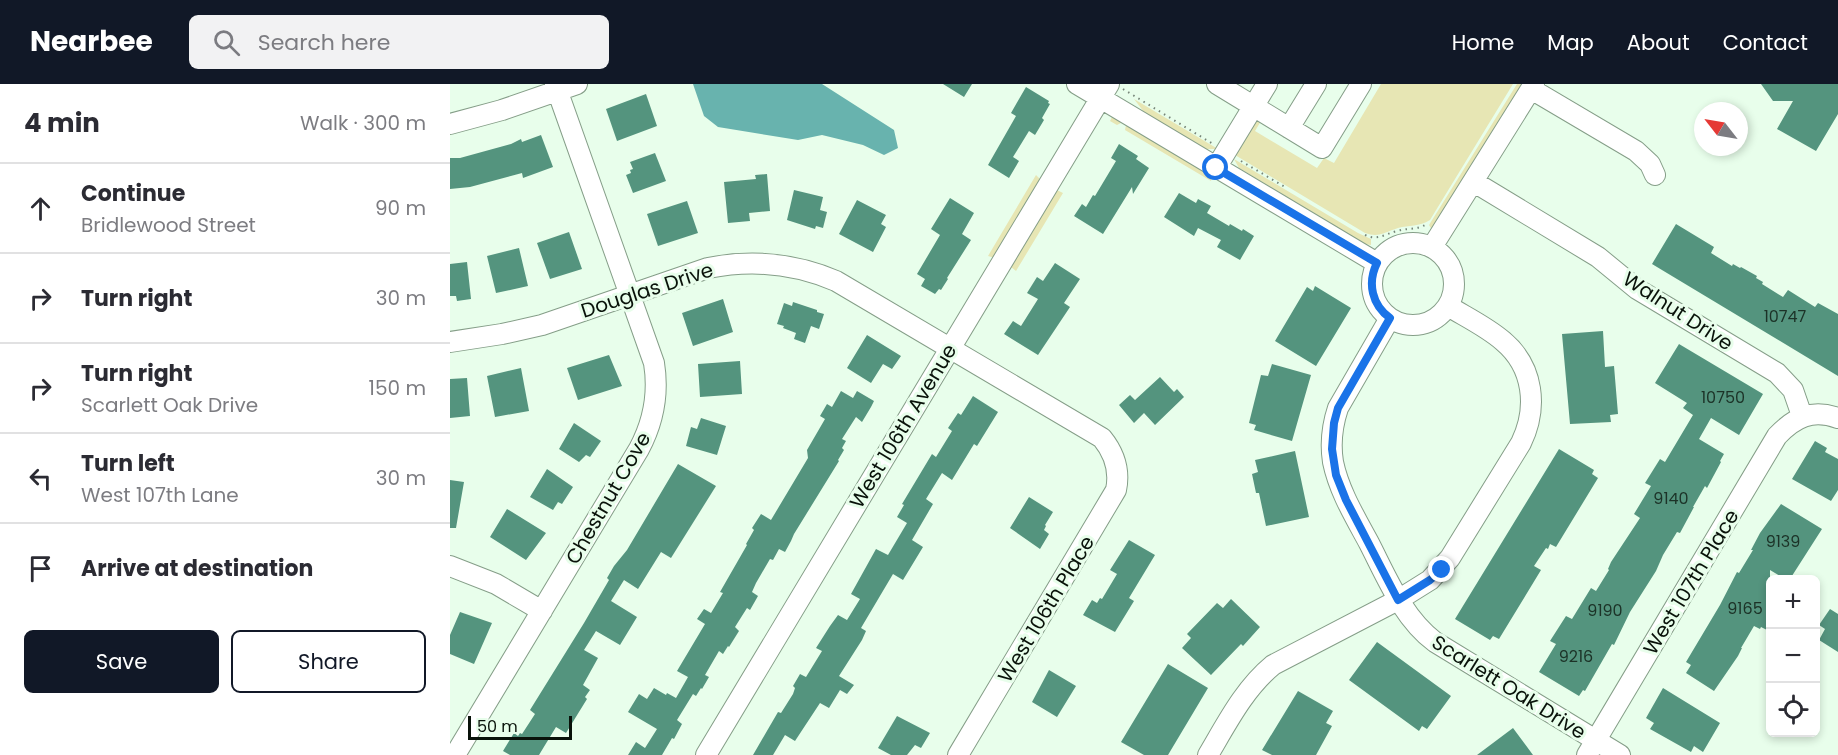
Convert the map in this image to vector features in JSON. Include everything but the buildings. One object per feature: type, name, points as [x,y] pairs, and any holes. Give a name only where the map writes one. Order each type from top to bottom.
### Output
[{"type":"street","points":[[450,123],[502,110],[556,88],[577,84]]},
{"type":"street","points":[[1077,84],[1111,91],[1377,263]]},
{"type":"street","points":[[1219,84],[1322,148],[1361,84]]},
{"type":"street","points":[[1221,160],[1267,84]]},
{"type":"street","points":[[1289,128],[1316,84]]},
{"type":"street","points":[[1432,247],[1533,86],[1636,152],[1650,164],[1655,175]]},
{"type":"street","name":"Chestnut Cove","points":[[456,755],[639,449],[652,420],[656,392],[654,363],[556,88]]},
{"type":"street","name":"West 106th Avenue","points":[[706,755],[950,348],[1111,91]]},
{"type":"street","name":"Walnut Drive","points":[[1474,182],[1598,257],[1637,289],[1777,373],[1793,390],[1802,416]]},
{"type":"street","points":[[1417,243],[1432,247],[1445,258],[1453,273],[1453,290],[1448,306],[1436,318],[1421,324],[1405,324],[1390,318],[1379,307],[1372,293],[1372,278],[1377,263],[1388,251],[1401,244],[1417,243]]},
{"type":"street","name":"Douglas Drive","points":[[450,342],[529,328],[708,268],[742,263],[771,263],[810,271],[836,281],[1094,433],[1104,440],[1114,458]]},
{"type":"street","points":[[1208,755],[1246,693],[1263,673],[1283,659],[1398,600],[1430,580],[1450,558],[1521,443],[1530,421],[1532,398],[1525,368],[1503,341],[1448,306]]},
{"type":"street","name":"Scarlett Oak Drive","points":[[1390,318],[1338,408],[1332,449],[1336,475],[1346,500],[1398,600],[1413,622],[1435,642],[1592,748],[1620,755]]},
{"type":"street","points":[[1802,416],[1815,413],[1838,418]]},
{"type":"street","name":"West 107th Place","points":[[1592,748],[1778,436],[1802,416]]},
{"type":"street","name":"West 106th Place","points":[[958,755],[1109,504],[1119,477],[1114,458]]},
{"type":"street","points":[[450,566],[489,580],[542,610]]},
{"type":"path","points":[[1111,91],[1221,160],[1293,192]]},
{"type":"path","points":[[1361,233],[1370,237],[1378,237],[1427,224]]},
{"type":"green space","points":[[1381,84],[1513,84],[1430,220],[1426,222],[1378,235],[1365,233],[1235,155],[1257,117],[1261,121],[1255,131],[1317,168],[1324,158],[1334,163]]},
{"type":"green space","points":[[1517,84],[1524,84],[1432,230],[1429,225]]},
{"type":"green space","points":[[1134,99],[1218,149],[1205,149],[1144,112]]},
{"type":"green space","points":[[1112,117],[1117,118],[1212,175],[1211,181],[1125,130],[1126,125],[1123,122],[1117,125],[1110,121]]},
{"type":"green space","points":[[1234,159],[1371,239],[1371,245],[1365,244],[1239,168]]},
{"type":"green space","points":[[1036,175],[1041,180],[995,258],[988,256]]},
{"type":"green space","points":[[1057,190],[1063,193],[1016,271],[1011,267]]},
{"type":"water","points":[[693,84],[822,84],[894,130],[898,148],[884,155],[863,145],[822,135],[798,140],[718,127],[704,116]]},
{"type":"route","points":[[1216,168],[1377,263],[1372,278],[1372,293],[1382,312],[1390,318],[1338,408],[1332,438],[1336,475],[1346,500],[1398,600],[1418,589],[1442,570]]}]
